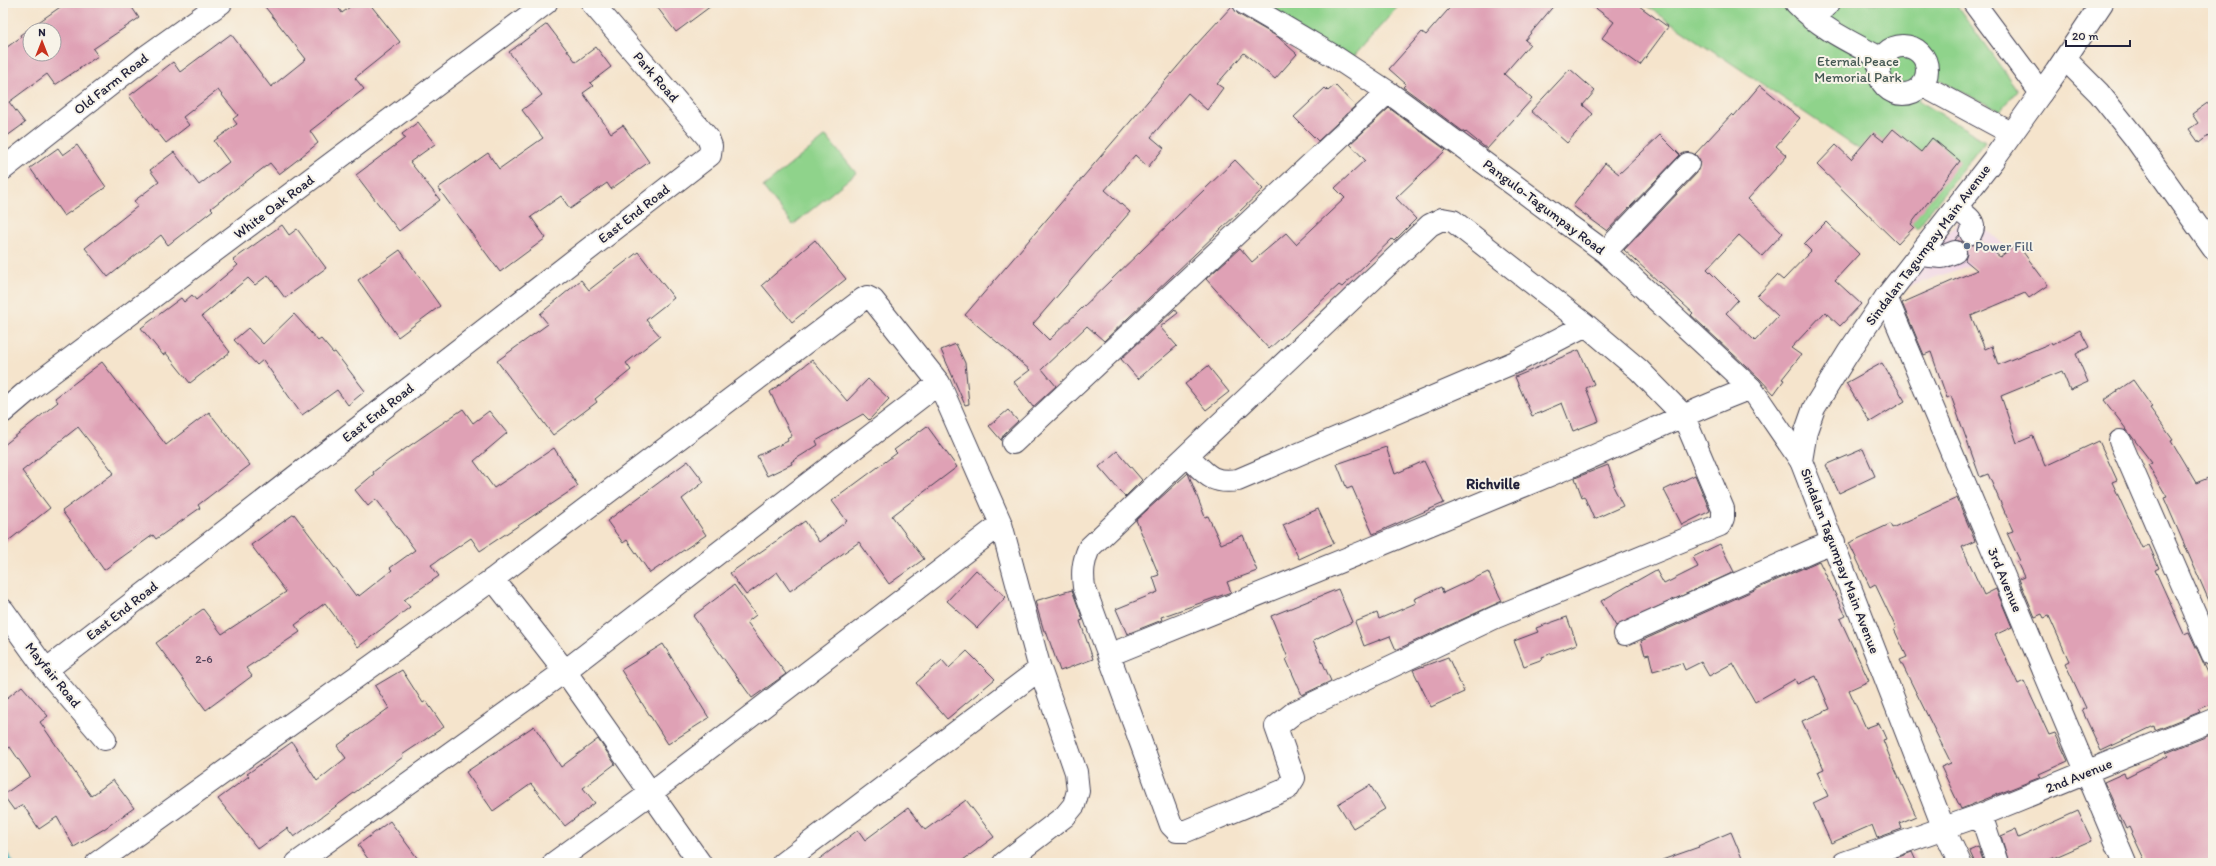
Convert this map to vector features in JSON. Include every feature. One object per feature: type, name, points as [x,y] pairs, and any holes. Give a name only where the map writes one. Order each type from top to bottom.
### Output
[{"type":"street","name":"Old Farm Road","points":[[3,169],[144,58],[221,3]]},
{"type":"street","name":"White Oak Road","points":[[3,412],[30,389],[546,3]]},
{"type":"street","name":"Park Road","points":[[592,3],[708,138],[711,146],[710,155]]},
{"type":"street","name":"Pangulo-Tagumpay Road","points":[[1244,3],[1332,55],[1388,92],[1605,252],[1751,388],[1802,460]]},
{"type":"street","points":[[1796,3],[1812,19],[1828,31],[1882,59]]},
{"type":"street","points":[[1812,19],[1829,3]]},
{"type":"street","points":[[1974,3],[2041,93]]},
{"type":"street","name":"Sindalan Tagumpay Main Avenue","points":[[1960,863],[1944,829],[1802,460],[1806,431],[1814,408],[1848,353],[1886,297],[1993,160],[2011,133],[2061,66],[2102,3]]},
{"type":"street","points":[[1895,48],[1912,49],[1919,53],[1927,68],[1926,77],[1922,85],[1916,90],[1907,94],[1898,94],[1890,90],[1883,84],[1880,76],[1879,67],[1882,59],[1895,48]]},
{"type":"street","points":[[2061,66],[2100,93],[2135,138],[2213,248]]},
{"type":"street","points":[[1922,85],[2011,133]]},
{"type":"street","points":[[1013,443],[1388,92]]},
{"type":"street","name":"East End Road","points":[[46,670],[710,155]]},
{"type":"street","points":[[1605,252],[1688,164]]},
{"type":"street","points":[[1955,208],[1972,221],[1973,227],[1971,233]]},
{"type":"street","points":[[1446,218],[1452,221],[1586,325],[1638,370],[1683,415],[1723,509],[1723,518],[1720,525],[1496,617],[1295,712],[1279,723],[1276,730],[1294,778],[1287,789],[1186,831],[1176,831],[1171,825],[1084,587],[1082,572],[1084,558],[1089,548],[1436,220],[1446,218]]},
{"type":"street","points":[[1919,255],[1942,257],[1955,252]]},
{"type":"street","points":[[97,863],[494,579],[863,299],[868,297],[873,300],[939,383],[1001,524],[1040,669],[1076,772],[1078,791],[1074,805],[1065,816],[1004,863]]},
{"type":"street","name":"3rd Avenue","points":[[1886,297],[2125,863]]},
{"type":"street","points":[[1188,456],[1211,479],[1223,482],[1238,480],[1515,362],[1586,325]]},
{"type":"street","points":[[297,863],[565,671],[939,383]]},
{"type":"street","points":[[1110,655],[1330,567],[1554,473],[1683,415],[1751,388]]},
{"type":"street","points":[[2120,441],[2213,655]]},
{"type":"street","points":[[554,863],[652,792],[1001,524]]},
{"type":"street","points":[[1625,634],[1815,549],[1834,542]]},
{"type":"street","points":[[494,579],[565,671],[652,792],[700,863]]},
{"type":"street","name":"Mayfair Road","points":[[6,621],[105,739]]},
{"type":"street","points":[[784,863],[1040,669]]},
{"type":"street","name":"2nd Avenue","points":[[1844,863],[1981,815],[2087,773],[2213,720]]},
{"type":"street","points":[[1981,815],[1997,863]]},
{"type":"shaded area","points":[[1966,211],[2005,246],[1993,257],[1905,288]]},
{"type":"green space","points":[[1256,3],[1401,3],[1349,62]]},
{"type":"green space","name":"Eternal Peace Memorial Park","points":[[1642,3],[1955,3],[2018,91],[2000,111],[1931,76],[1918,100],[1985,141],[1917,228],[1868,182],[1866,154]]},
{"type":"green space","points":[[826,136],[856,173],[793,225],[763,187]]},
{"type":"building","points":[[66,3],[129,3],[139,18],[93,49],[98,56],[55,85],[47,74],[9,102],[25,123],[3,139],[3,50],[21,37],[20,35],[22,34],[22,62],[62,62],[62,22],[39,22]]},
{"type":"building","points":[[262,3],[335,3],[342,13],[355,3],[369,3],[400,42],[355,78],[364,89],[310,131],[318,143],[296,161],[279,174],[270,163],[211,208],[213,210],[168,245],[161,235],[108,277],[85,248],[138,206],[134,201],[159,182],[150,170],[174,152],[199,185],[229,162],[214,141],[237,124],[233,119],[238,115],[218,90],[183,117],[189,125],[166,143],[129,96],[173,62],[180,72],[231,34],[271,87],[306,59]]},
{"type":"building","points":[[654,3],[715,3],[676,32]]},
{"type":"building","points":[[1454,3],[1556,3],[1525,40],[1530,44],[1504,74],[1532,99],[1487,149],[1466,132],[1465,133],[1403,87],[1406,84],[1389,69],[1422,32],[1426,35]]},
{"type":"building","points":[[1589,3],[1635,3],[1668,27],[1640,65],[1602,38],[1614,22]]},
{"type":"building","points":[[1232,6],[1238,14],[1278,37],[1297,54],[1275,79],[1244,53],[1217,84],[1223,88],[1207,110],[1188,93],[1151,137],[1164,148],[1148,167],[1135,155],[1105,190],[1130,212],[1033,324],[1049,340],[1235,160],[1263,189],[1104,341],[1087,326],[1042,369],[1056,386],[1033,407],[1014,382],[1030,370],[965,315],[1195,46]]},
{"type":"building","points":[[547,24],[576,62],[596,47],[611,67],[590,83],[593,86],[583,93],[611,133],[623,125],[649,162],[611,189],[607,183],[570,209],[561,196],[531,217],[546,238],[500,272],[438,188],[488,153],[499,169],[543,138],[522,110],[542,95],[509,52]]},
{"type":"building","points":[[1570,69],[1595,91],[1583,105],[1593,114],[1567,143],[1531,111]]},
{"type":"building","points":[[1335,85],[1355,106],[1318,141],[1294,117],[1325,88],[1328,91]]},
{"type":"building","points":[[1760,85],[1800,118],[1776,146],[1787,156],[1748,199],[1783,233],[1762,256],[1739,235],[1707,269],[1738,300],[1726,313],[1755,341],[1778,316],[1757,296],[1777,275],[1783,280],[1811,251],[1804,244],[1826,222],[1859,254],[1835,280],[1861,304],[1840,326],[1825,312],[1791,348],[1801,355],[1782,379],[1784,380],[1774,394],[1759,378],[1691,315],[1693,313],[1624,250],[1697,173],[1700,161],[1695,154],[1732,114],[1734,116]]},
{"type":"building","points":[[2213,99],[2213,144],[2208,136],[2199,143],[2189,129],[2198,123],[2192,114]]},
{"type":"building","points":[[1389,108],[1446,150],[1396,198],[1416,219],[1394,241],[1392,239],[1342,287],[1339,285],[1269,349],[1206,279],[1240,248],[1252,262],[1286,233],[1296,244],[1345,198],[1335,188],[1365,160],[1350,144]]},
{"type":"building","points":[[418,122],[435,144],[410,162],[440,200],[399,231],[356,175],[405,138],[402,134]]},
{"type":"building","points":[[1893,129],[1921,152],[1932,138],[1960,161],[1911,224],[1914,227],[1898,244],[1817,165],[1836,145],[1851,159],[1873,133],[1883,141]]},
{"type":"building","points":[[1660,135],[1680,155],[1607,231],[1573,206],[1605,163],[1619,174]]},
{"type":"building","points":[[77,145],[106,187],[64,216],[30,168],[58,148],[63,155]]},
{"type":"building","points":[[282,225],[289,235],[297,229],[326,268],[285,298],[268,275],[255,285],[248,278],[202,316],[230,352],[190,383],[166,353],[163,355],[141,328],[181,298],[184,302],[192,295],[196,300],[238,265],[233,260]]},
{"type":"building","points":[[1959,235],[1966,244],[1973,245],[1980,241],[2000,257],[2017,244],[2048,285],[2029,298],[2025,293],[1971,316],[1985,349],[1992,346],[1998,365],[2051,343],[2052,345],[2080,330],[2089,347],[2076,354],[2088,382],[2070,390],[2062,371],[2001,396],[2017,443],[2033,436],[2045,466],[2099,441],[2117,480],[2112,482],[2142,548],[2149,545],[2159,568],[2155,570],[2184,634],[2189,632],[2209,675],[2213,673],[2213,703],[2198,709],[2200,712],[2155,730],[2154,726],[2101,751],[2082,710],[2086,708],[2065,663],[2069,661],[2049,616],[2044,618],[2042,614],[2035,617],[2019,579],[2024,577],[2017,562],[2020,561],[2007,533],[2013,531],[1988,474],[1980,477],[1951,396],[1947,398],[1931,352],[1924,355],[1902,303],[1977,270],[1965,260],[1967,254],[1966,247],[1963,242],[1955,240]]},
{"type":"building","points":[[815,240],[846,279],[792,322],[762,285]]},
{"type":"building","points":[[400,250],[440,306],[398,337],[358,280]]},
{"type":"building","points":[[638,252],[674,298],[646,320],[660,336],[626,363],[631,370],[595,399],[597,402],[553,435],[497,361],[548,324],[540,314],[581,280],[589,290]]},
{"type":"building","points":[[1175,309],[1178,313],[1160,327],[1177,346],[1138,379],[1121,359]]},
{"type":"building","points":[[294,314],[318,341],[321,339],[333,353],[335,352],[365,391],[348,405],[337,390],[302,415],[263,360],[257,365],[234,340],[248,328],[263,344]]},
{"type":"building","points":[[956,344],[965,363],[969,404],[965,405],[941,350]]},
{"type":"building","points":[[1579,350],[1594,384],[1586,388],[1599,421],[1573,431],[1562,403],[1532,416],[1515,377]]},
{"type":"building","points":[[812,360],[847,401],[868,379],[889,399],[869,420],[863,414],[816,441],[818,445],[791,462],[792,464],[767,476],[757,456],[788,441],[787,439],[792,436],[770,392]]},
{"type":"building","points":[[102,362],[166,445],[209,412],[250,465],[198,505],[200,508],[156,539],[153,535],[104,570],[62,511],[114,473],[78,427],[22,471],[50,508],[3,545],[3,446],[58,402],[55,398]]},
{"type":"building","points":[[1882,363],[1905,401],[1870,422],[1846,383]]},
{"type":"building","points":[[1208,366],[1229,392],[1206,410],[1185,384]]},
{"type":"building","points":[[2133,380],[2152,407],[2150,408],[2173,440],[2171,441],[2196,483],[2213,476],[2213,610],[2164,498],[2167,497],[2148,465],[2152,463],[2104,400]]},
{"type":"building","points":[[463,409],[473,423],[489,411],[507,433],[474,461],[494,488],[554,448],[578,486],[480,551],[471,538],[431,565],[439,576],[404,600],[410,607],[358,647],[325,603],[295,625],[300,632],[246,668],[252,676],[206,710],[156,643],[203,609],[222,634],[286,592],[251,545],[294,514],[356,596],[358,594],[359,596],[392,570],[390,568],[415,550],[376,499],[368,506],[355,490],[374,474],[373,472],[389,460]]},
{"type":"building","points":[[1008,410],[1018,421],[1004,434],[1001,440],[989,426]]},
{"type":"building","points":[[927,426],[957,467],[892,516],[924,559],[889,584],[859,542],[790,591],[777,572],[746,595],[730,573],[805,521],[819,542],[847,521],[832,501],[897,453],[894,450]]},
{"type":"building","points":[[1386,447],[1395,474],[1424,461],[1444,503],[1373,534],[1352,487],[1347,489],[1337,464]]},
{"type":"building","points":[[1863,449],[1875,476],[1839,493],[1826,465]]},
{"type":"building","points":[[1117,451],[1142,480],[1125,497],[1099,467]]},
{"type":"building","points":[[688,461],[704,482],[682,499],[706,535],[650,573],[627,540],[623,543],[607,521]]},
{"type":"building","points":[[1608,465],[1615,485],[1613,486],[1623,506],[1594,519],[1584,496],[1582,497],[1575,478]]},
{"type":"building","points":[[1188,473],[1205,517],[1208,516],[1221,544],[1243,535],[1257,571],[1227,582],[1231,592],[1161,617],[1162,620],[1127,634],[1116,609],[1158,592],[1153,577],[1159,575],[1136,520]]},
{"type":"building","points":[[1695,475],[1710,511],[1682,525],[1664,490]]},
{"type":"building","points":[[1957,498],[1975,541],[1962,547],[1984,595],[1996,589],[2012,627],[1995,635],[2018,684],[2024,681],[2049,735],[2055,733],[2068,761],[2039,774],[2041,777],[1961,809],[1941,767],[1951,763],[1900,660],[1907,657],[1894,629],[1896,628],[1875,584],[1870,587],[1849,543],[1890,524],[1892,528]]},
{"type":"building","points":[[1318,509],[1334,543],[1299,559],[1283,525]]},
{"type":"building","points":[[1720,544],[1734,572],[1616,626],[1601,601],[1656,570],[1664,584],[1698,567],[1693,557]]},
{"type":"building","points":[[1819,561],[1846,616],[1840,619],[1869,681],[1849,690],[1866,728],[1879,723],[1886,739],[1883,740],[1916,816],[1900,823],[1902,829],[1877,838],[1872,825],[1831,843],[1813,803],[1828,796],[1817,772],[1824,769],[1802,721],[1830,709],[1816,676],[1797,684],[1795,679],[1755,702],[1733,663],[1709,676],[1701,662],[1685,670],[1682,663],[1653,671],[1649,654],[1645,655],[1641,641]]},
{"type":"building","points":[[976,570],[1006,597],[977,628],[947,601]]},
{"type":"building","points":[[1488,572],[1502,601],[1396,650],[1390,636],[1364,646],[1355,622],[1377,613],[1379,619],[1416,603],[1414,599],[1441,587],[1443,593]]},
{"type":"building","points":[[734,585],[756,615],[747,622],[786,674],[752,698],[693,616]]},
{"type":"building","points":[[1338,589],[1352,622],[1313,641],[1331,681],[1302,695],[1286,659],[1288,658],[1271,616]]},
{"type":"building","points":[[1072,590],[1083,620],[1080,621],[1093,659],[1060,671],[1046,631],[1044,631],[1035,601]]},
{"type":"building","points":[[1567,617],[1577,644],[1542,657],[1543,659],[1524,666],[1514,641],[1538,632],[1536,628]]},
{"type":"building","points":[[663,644],[709,718],[668,744],[621,670]]},
{"type":"building","points":[[967,651],[995,679],[947,719],[916,683],[942,660],[949,668]]},
{"type":"building","points":[[1448,657],[1464,692],[1431,707],[1413,670]]},
{"type":"building","points":[[402,670],[423,703],[426,701],[444,727],[402,755],[403,757],[294,837],[287,828],[258,849],[218,799],[249,776],[247,774],[292,742],[317,781],[346,758],[337,746],[389,708],[375,686]]},
{"type":"building","points":[[22,686],[48,716],[40,722],[91,796],[113,780],[134,808],[104,829],[74,847],[57,817],[39,829],[23,805],[14,810],[3,795],[30,776],[10,747],[3,752],[3,701]]},
{"type":"building","points":[[534,726],[561,767],[598,739],[615,764],[583,788],[595,803],[565,826],[531,784],[493,811],[466,772]]},
{"type":"building","points":[[2210,735],[2213,740],[2213,863],[2146,863],[2129,827],[2126,829],[2104,782],[2124,773],[2126,777],[2168,756],[2166,753]]},
{"type":"building","points":[[1370,785],[1385,809],[1353,828],[1338,804]]},
{"type":"building","points":[[966,800],[994,837],[959,863],[814,863],[858,830],[865,840],[908,808],[925,830]]},
{"type":"building","points":[[2078,811],[2092,841],[2042,863],[2009,863],[2001,836],[2015,830],[2018,838]]},
{"type":"building","points":[[390,821],[421,863],[371,863],[358,845]]},
{"type":"building","points":[[1731,832],[1744,863],[1663,863],[1662,860],[1699,847],[1698,846]]},
{"type":"building","points":[[1978,846],[1984,863],[1975,863],[1969,850]]},
{"type":"building","points":[[1912,852],[1917,863],[1888,863],[1888,861]]},
{"type":"waterway","points":[[3,852],[11,863]]},
{"type":"place","name":"Power Fill","points":[[1967,246]]},
{"type":"district","name":"Richville","points":[[1493,484]]}]
